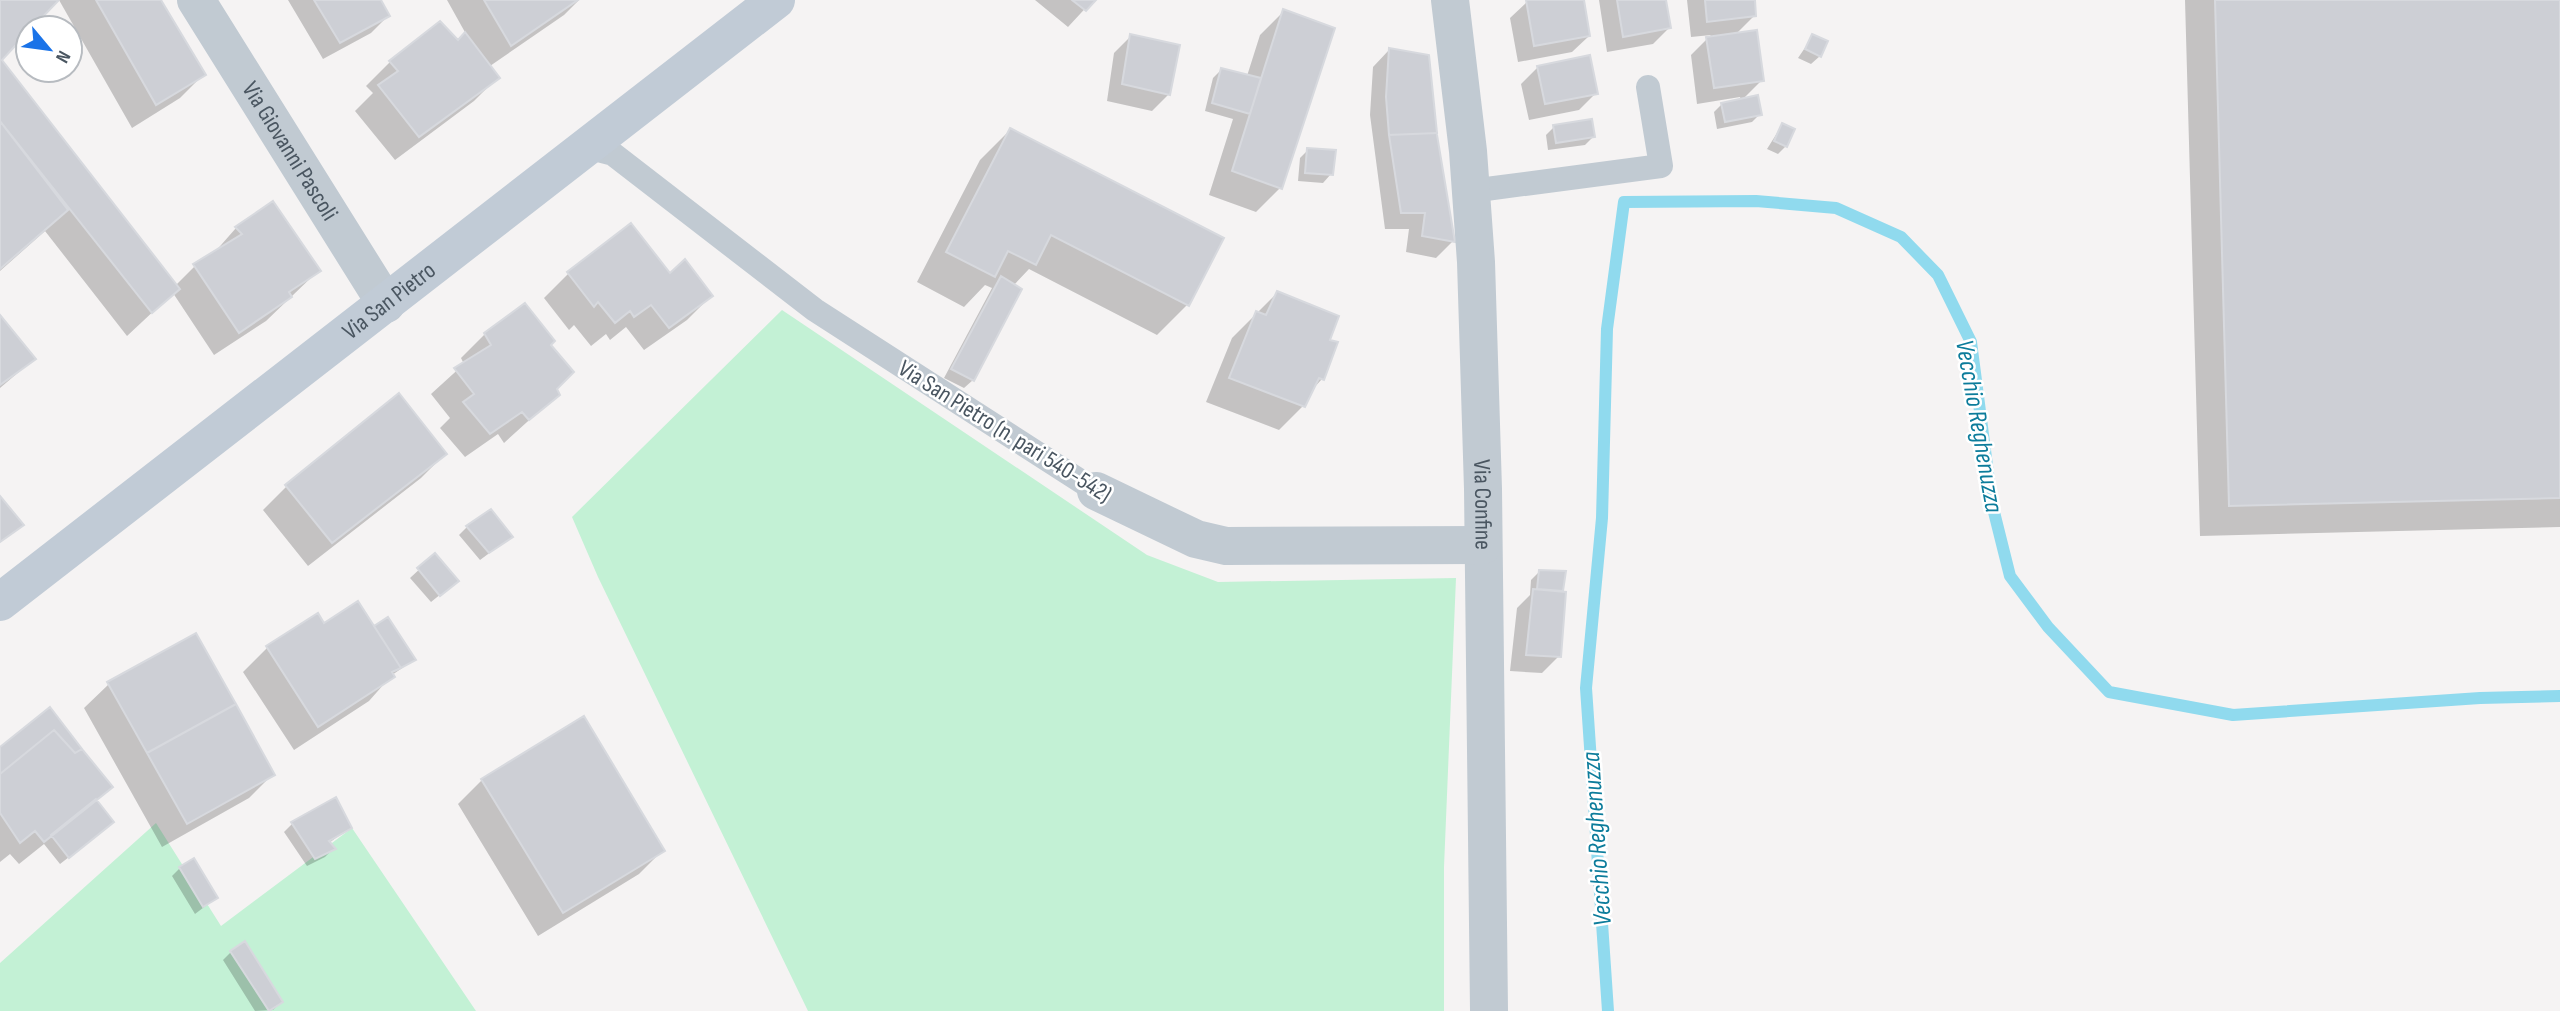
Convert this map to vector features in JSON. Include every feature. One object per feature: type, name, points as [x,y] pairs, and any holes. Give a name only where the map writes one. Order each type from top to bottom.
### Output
[{"type":"street","name":"Via Giovanni Pascoli","points":[[197,0],[386,304]]},
{"type":"street","name":"Via San Pietro","points":[[0,602],[776,0]]},
{"type":"street","name":"Via Confine","points":[[1450,0],[1476,262],[1489,1011]]},
{"type":"street","name":"Via San Pietro (n. pari 540-542)","points":[[1096,491],[1196,539],[1226,546],[1483,545]]},
{"type":"lane","points":[[1471,191],[1661,166],[1648,87]]},
{"type":"lane","name":"Via San Pietro (n. pari 540-542)","points":[[586,147],[613,154],[815,310],[1096,491]]},
{"type":"green space","points":[[782,310],[1147,555],[1218,582],[1456,578],[1444,867],[1444,1011],[808,1011],[598,577],[572,517]]},
{"type":"green space","points":[[156,823],[221,926],[352,828],[476,1011],[0,1011],[0,963]]},
{"type":"building","points":[[0,0],[59,0],[46,14],[14,14],[14,47],[2,60],[14,75],[14,84],[21,84],[180,289],[152,313],[0,121]]},
{"type":"building","points":[[96,0],[161,0],[206,75],[156,105]]},
{"type":"building","points":[[314,0],[381,0],[390,16],[340,43]]},
{"type":"building","points":[[484,0],[578,0],[511,46]]},
{"type":"building","points":[[1072,0],[1096,0],[1086,11]]},
{"type":"building","points":[[1526,0],[1584,0],[1590,36],[1534,46]]},
{"type":"building","points":[[1617,0],[1666,0],[1671,28],[1623,37]]},
{"type":"building","points":[[1705,0],[1755,0],[1756,16],[1707,22]]},
{"type":"building","points":[[2215,0],[2560,0],[2560,498],[2229,506]]},
{"type":"building","points":[[1283,9],[1335,28],[1282,189],[1232,171]]},
{"type":"building","points":[[440,21],[458,40],[465,32],[500,78],[419,137],[378,85],[398,71],[389,61]]},
{"type":"building","points":[[1757,30],[1764,81],[1714,88],[1706,37]]},
{"type":"building","points":[[1130,34],[1180,45],[1170,95],[1122,84]]},
{"type":"building","points":[[1812,34],[1828,41],[1821,57],[1805,49]]},
{"type":"building","points":[[1389,48],[1429,55],[1437,133],[1389,135],[1386,97]]},
{"type":"building","points":[[1590,55],[1598,94],[1545,104],[1537,66]]},
{"type":"building","points":[[1221,68],[1261,78],[1250,114],[1212,103]]},
{"type":"building","points":[[1758,95],[1762,115],[1725,122],[1721,103]]},
{"type":"building","points":[[1592,119],[1595,137],[1556,143],[1553,125]]},
{"type":"building","points":[[0,121],[68,210],[0,269]]},
{"type":"building","points":[[1782,123],[1795,129],[1787,147],[1774,141]]},
{"type":"building","points":[[1010,128],[1224,238],[1189,306],[1051,235],[1036,265],[1008,251],[995,277],[946,252]]},
{"type":"building","points":[[1437,133],[1455,242],[1422,236],[1425,213],[1401,213],[1389,135]]},
{"type":"building","points":[[1307,148],[1336,150],[1333,175],[1305,173]]},
{"type":"building","points":[[273,201],[321,271],[289,292],[292,297],[239,333],[193,264],[242,234],[235,227]]},
{"type":"building","points":[[631,223],[670,273],[685,259],[713,296],[669,328],[651,305],[634,317],[630,311],[615,323],[598,302],[594,307],[567,272]]},
{"type":"building","points":[[1001,276],[1022,289],[974,381],[951,369]]},
{"type":"building","points":[[1277,291],[1339,316],[1330,340],[1338,342],[1324,380],[1319,378],[1305,407],[1229,378],[1256,311],[1266,315]]},
{"type":"building","points":[[525,303],[555,341],[551,345],[574,372],[557,389],[560,395],[529,420],[522,412],[490,434],[463,402],[474,394],[454,368],[491,345],[484,333]]},
{"type":"building","points":[[0,315],[36,359],[0,385]]},
{"type":"building","points":[[399,393],[447,454],[332,543],[285,485]]},
{"type":"building","points":[[0,496],[24,525],[0,542]]},
{"type":"building","points":[[491,509],[513,537],[489,553],[466,526]]},
{"type":"building","points":[[435,553],[459,581],[440,596],[417,568]]},
{"type":"building","points":[[1539,570],[1566,571],[1563,591],[1537,589]]},
{"type":"building","points":[[1533,589],[1566,592],[1561,657],[1526,655]]},
{"type":"building","points":[[358,601],[401,668],[392,672],[395,677],[318,727],[266,646],[318,613],[324,623]]},
{"type":"building","points":[[388,617],[416,660],[401,668],[374,626]]},
{"type":"building","points":[[196,633],[236,704],[147,753],[107,682]]},
{"type":"building","points":[[236,704],[275,775],[187,824],[147,753]]},
{"type":"building","points":[[50,707],[82,749],[75,753],[54,730],[0,774],[0,747]]},
{"type":"building","points":[[584,716],[665,851],[563,913],[481,779]]},
{"type":"building","points":[[54,730],[75,753],[82,749],[113,787],[44,842],[35,831],[20,843],[0,813],[0,774]]},
{"type":"building","points":[[336,797],[352,828],[329,841],[336,849],[315,859],[291,822]]},
{"type":"building","points":[[96,799],[114,822],[69,858],[51,835]]},
{"type":"building","points":[[194,858],[218,898],[203,907],[179,867]]},
{"type":"building","points":[[245,941],[283,1002],[269,1011],[230,951]]},
{"type":"waterway","name":"Vecchio Reghenuzza","points":[[1608,1011],[1586,688],[1602,518],[1607,329],[1624,202],[1756,201],[1836,208],[1901,237],[1938,275],[1971,342],[1992,504],[2010,576],[2048,627],[2109,692],[2233,715],[2480,698],[2560,696]]}]
